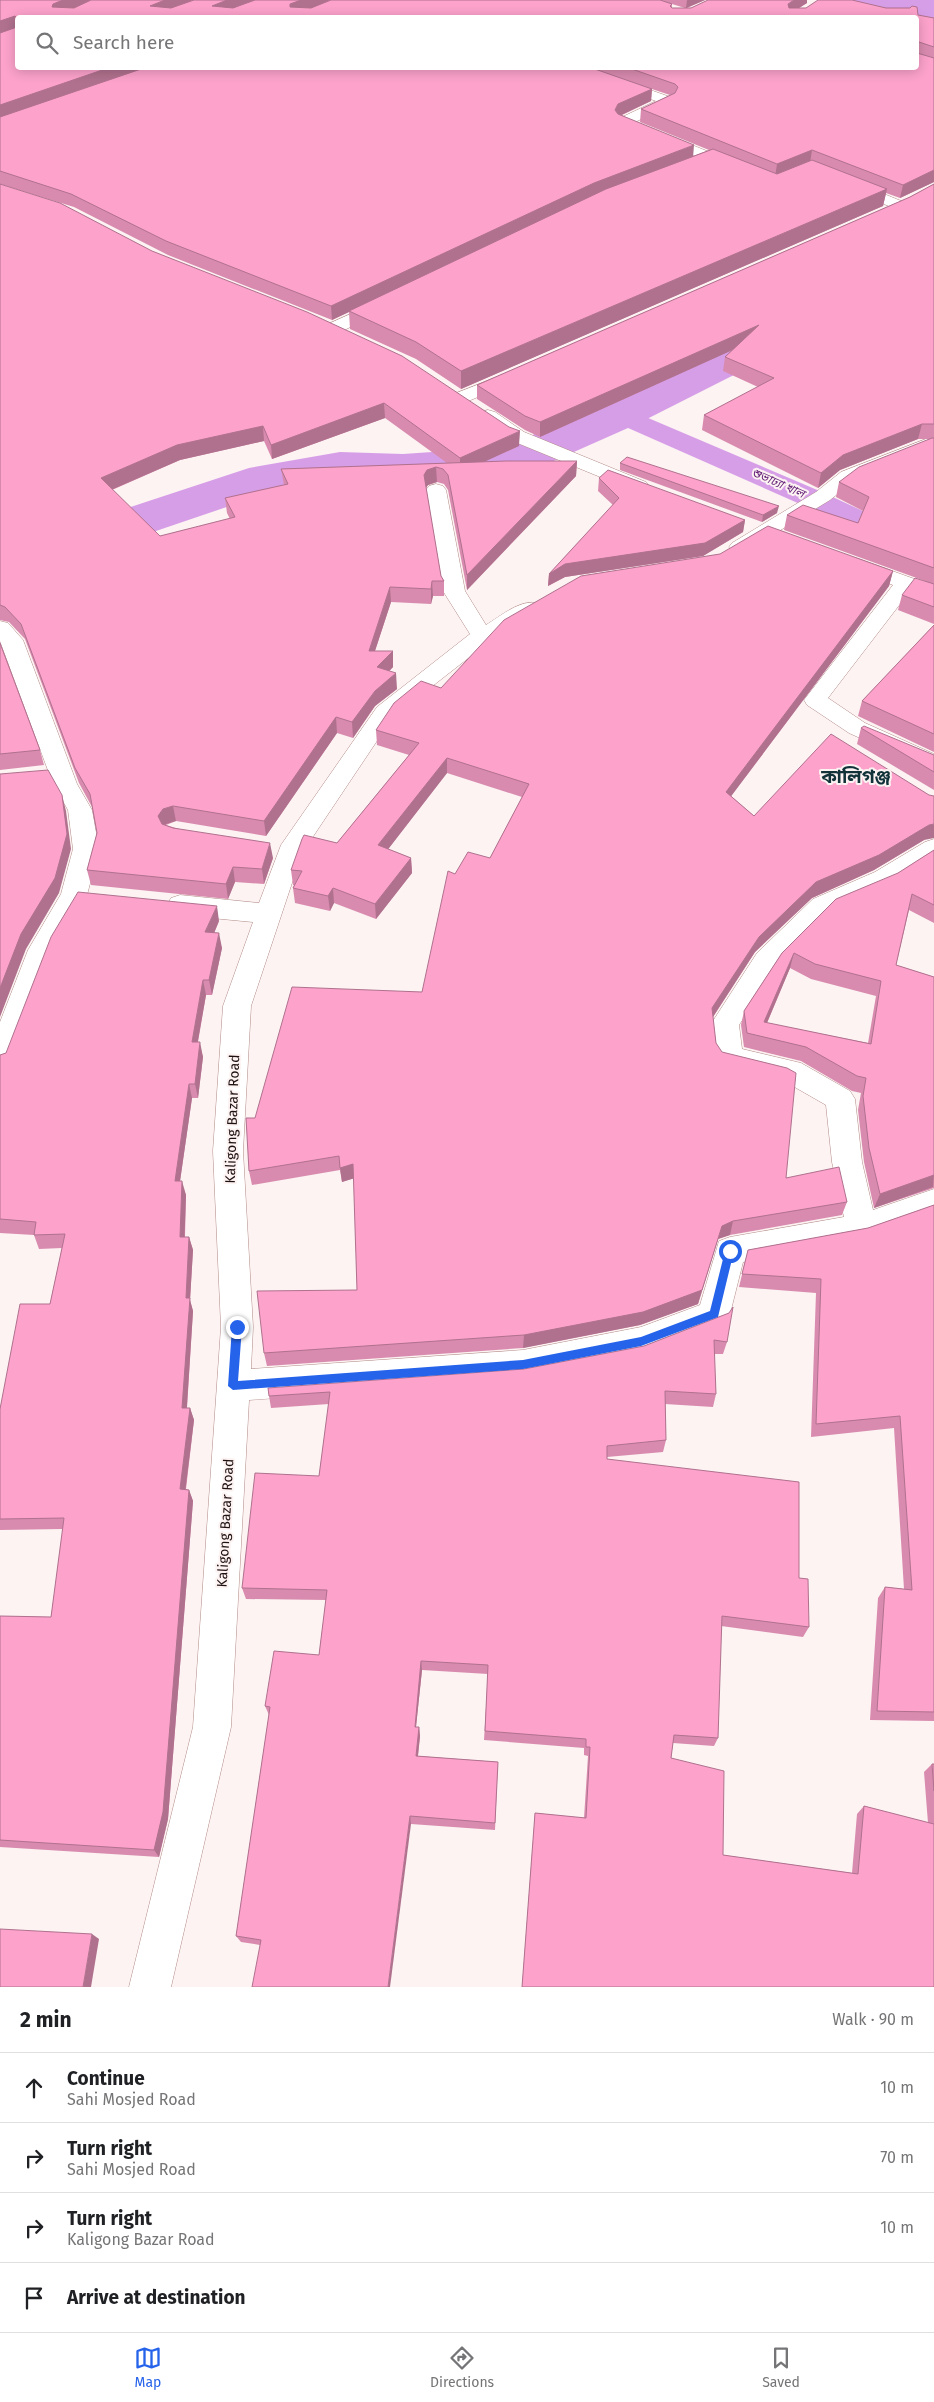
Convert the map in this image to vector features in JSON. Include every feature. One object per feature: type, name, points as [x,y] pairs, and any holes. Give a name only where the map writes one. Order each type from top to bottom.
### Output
[{"type":"street","points":[[583,70],[668,100],[623,122],[751,174]]},
{"type":"street","points":[[691,165],[710,158]]},
{"type":"street","points":[[836,180],[901,206]]},
{"type":"street","points":[[883,214],[918,197]]},
{"type":"street","points":[[332,329],[394,299]]},
{"type":"street","points":[[315,321],[349,337]]},
{"type":"street","points":[[523,371],[453,394],[517,436],[658,493]]},
{"type":"street","points":[[718,558],[752,526],[823,496],[848,476],[926,445],[934,446]]},
{"type":"street","points":[[436,490],[454,591],[482,636]]},
{"type":"street","points":[[752,526],[793,541]]},
{"type":"street","points":[[840,558],[934,593]]},
{"type":"street","points":[[906,582],[815,700],[857,728],[934,764]]},
{"type":"street","name":"Kaligong Bazar Road","points":[[150,1987],[212,1727],[237,1327],[228,1151],[237,1006],[268,914],[280,849],[384,712],[482,636],[556,593]]},
{"type":"street","points":[[0,628],[12,640],[62,774],[80,810],[86,849],[74,895],[41,950],[0,1059]]},
{"type":"street","points":[[839,745],[857,728]]},
{"type":"street","points":[[35,776],[62,774]]},
{"type":"street","points":[[862,1227],[847,1162],[840,1099],[791,1070],[729,1057],[725,1024],[767,960],[822,906],[884,878],[934,848]]},
{"type":"street","points":[[74,895],[103,898]]},
{"type":"street","points":[[152,903],[268,914]]},
{"type":"street","points":[[233,1386],[523,1365],[641,1342],[714,1314],[730,1251],[862,1227],[934,1202]]},
{"type":"shaded area","points":[[845,0],[934,0],[934,21],[919,17],[919,15],[909,15]]},
{"type":"building","points":[[0,0],[63,0],[53,4],[52,7],[74,8],[91,0],[165,0],[150,6],[171,8],[194,0],[227,0],[212,6],[233,8],[255,0],[301,0],[290,4],[290,7],[311,8],[331,0],[660,0],[672,4],[670,6],[672,8],[691,8],[708,0],[794,0],[788,4],[789,8],[806,8],[818,0],[852,0],[886,8],[917,7],[918,15],[15,15],[0,21]]},
{"type":"building","points":[[919,15],[934,18],[934,47],[919,42]]},
{"type":"building","points":[[15,28],[15,70],[102,70],[0,105],[0,33]]},
{"type":"building","points":[[919,54],[934,58],[934,170],[903,185],[812,150],[777,164],[641,109],[675,93],[678,87],[675,84],[635,70],[919,70]]},
{"type":"building","points":[[138,70],[598,70],[652,89],[618,104],[615,110],[618,114],[694,145],[594,183],[331,306],[166,241],[71,194],[0,171],[0,117]]},
{"type":"building","points":[[713,149],[777,174],[812,160],[887,189],[461,371],[416,342],[349,311],[606,189]]},
{"type":"building","points":[[0,184],[60,203],[152,251],[307,312],[402,356],[509,427],[520,431],[460,458],[384,403],[271,445],[263,426],[177,445],[101,478],[160,536],[235,517],[225,498],[288,484],[281,469],[506,461],[577,461],[467,575],[448,475],[443,469],[436,467],[427,470],[424,475],[441,576],[444,581],[432,581],[431,589],[390,587],[369,651],[393,651],[377,667],[396,673],[375,691],[352,722],[336,717],[264,821],[173,806],[163,809],[158,816],[162,824],[173,828],[270,843],[262,869],[233,867],[226,884],[87,870],[97,833],[90,794],[75,768],[21,624],[5,607],[0,605]]},
{"type":"building","points":[[934,184],[934,424],[922,424],[843,455],[821,473],[704,415],[774,378],[725,357],[759,325],[540,422],[525,416],[477,385],[910,197]]},
{"type":"building","points":[[934,438],[934,568],[787,515],[803,505],[858,523],[869,497],[839,482],[859,467]]},
{"type":"building","points":[[627,457],[779,506],[763,515],[620,463]]},
{"type":"building","points":[[608,470],[745,520],[705,543],[565,564],[549,574],[619,498],[599,478]]},
{"type":"building","points":[[768,526],[893,571],[726,792],[754,816],[831,734],[929,795],[934,796],[934,824],[929,825],[879,855],[816,882],[759,937],[712,1008],[716,1043],[722,1052],[787,1068],[796,1073],[786,1178],[839,1167],[847,1202],[733,1221],[722,1226],[702,1290],[643,1312],[524,1335],[264,1353],[257,1291],[357,1290],[353,1164],[340,1168],[339,1156],[249,1171],[246,1118],[255,1118],[292,987],[422,992],[448,871],[455,874],[468,852],[490,858],[529,784],[447,758],[378,845],[411,858],[375,904],[333,888],[328,896],[293,888],[302,871],[291,870],[304,835],[337,843],[419,743],[376,730],[394,703],[421,681],[441,688],[504,620],[581,576],[720,554]]},
{"type":"building","points":[[915,578],[934,584],[934,607],[902,595]]},
{"type":"building","points":[[934,625],[934,734],[862,701]]},
{"type":"building","points":[[0,643],[40,750],[0,754]]},
{"type":"building","points":[[864,726],[934,755],[934,772],[861,728]]},
{"type":"building","points":[[48,770],[62,795],[67,834],[55,878],[21,934],[0,988],[0,774]]},
{"type":"building","points":[[934,850],[934,905],[912,894],[896,965],[934,977],[934,1175],[880,1194],[869,1148],[863,1096],[866,1078],[857,1076],[806,1047],[747,1033],[744,1011],[782,953],[836,899],[898,873]],"holes":[[[794,953],[815,964],[881,981],[871,1044],[764,1022]]]},
{"type":"building","points":[[78,892],[217,906],[205,932],[219,933],[209,980],[203,980],[192,1042],[200,1042],[195,1084],[189,1084],[175,1181],[182,1181],[180,1237],[189,1237],[186,1298],[190,1298],[182,1408],[190,1408],[180,1489],[189,1490],[163,1812],[154,1850],[0,1840],[0,1616],[51,1617],[64,1518],[0,1519],[0,1409],[20,1304],[50,1304],[65,1234],[34,1235],[36,1222],[0,1219],[0,1055],[6,1053],[51,937]]},
{"type":"building","points":[[934,1205],[934,1712],[877,1711],[885,1587],[912,1590],[900,1416],[816,1424],[821,1279],[742,1274],[748,1250],[868,1228]]},
{"type":"building","points":[[733,1307],[727,1342],[714,1340],[716,1394],[665,1391],[666,1440],[607,1446],[607,1459],[799,1482],[799,1578],[808,1579],[809,1627],[722,1616],[718,1738],[674,1735],[671,1758],[724,1771],[723,1855],[858,1874],[864,1806],[934,1824],[934,1987],[522,1987],[535,1813],[586,1818],[590,1747],[586,1747],[586,1739],[485,1731],[488,1665],[421,1661],[415,1727],[419,1727],[416,1756],[498,1762],[495,1823],[410,1816],[388,1987],[252,1987],[261,1940],[236,1936],[270,1707],[265,1706],[274,1651],[319,1655],[327,1590],[242,1588],[255,1473],[319,1476],[330,1392],[269,1396],[268,1388],[524,1369],[644,1346],[729,1313]]},
{"type":"building","points":[[932,1764],[934,1764],[934,1791]]},
{"type":"building","points":[[0,1929],[92,1934],[83,1987],[0,1987]]},
{"type":"waterway","points":[[0,568],[249,483],[340,467],[403,469],[514,461],[620,414],[934,258]]},
{"type":"waterway","name":"শুভাঢ্যা খাল","points":[[620,414],[811,498],[934,556]]},
{"type":"district","name":"কালিগঞ্জ","points":[[856,776]]},
{"type":"route","points":[[237,1327],[233,1386],[523,1365],[641,1342],[714,1314],[730,1251]]}]
